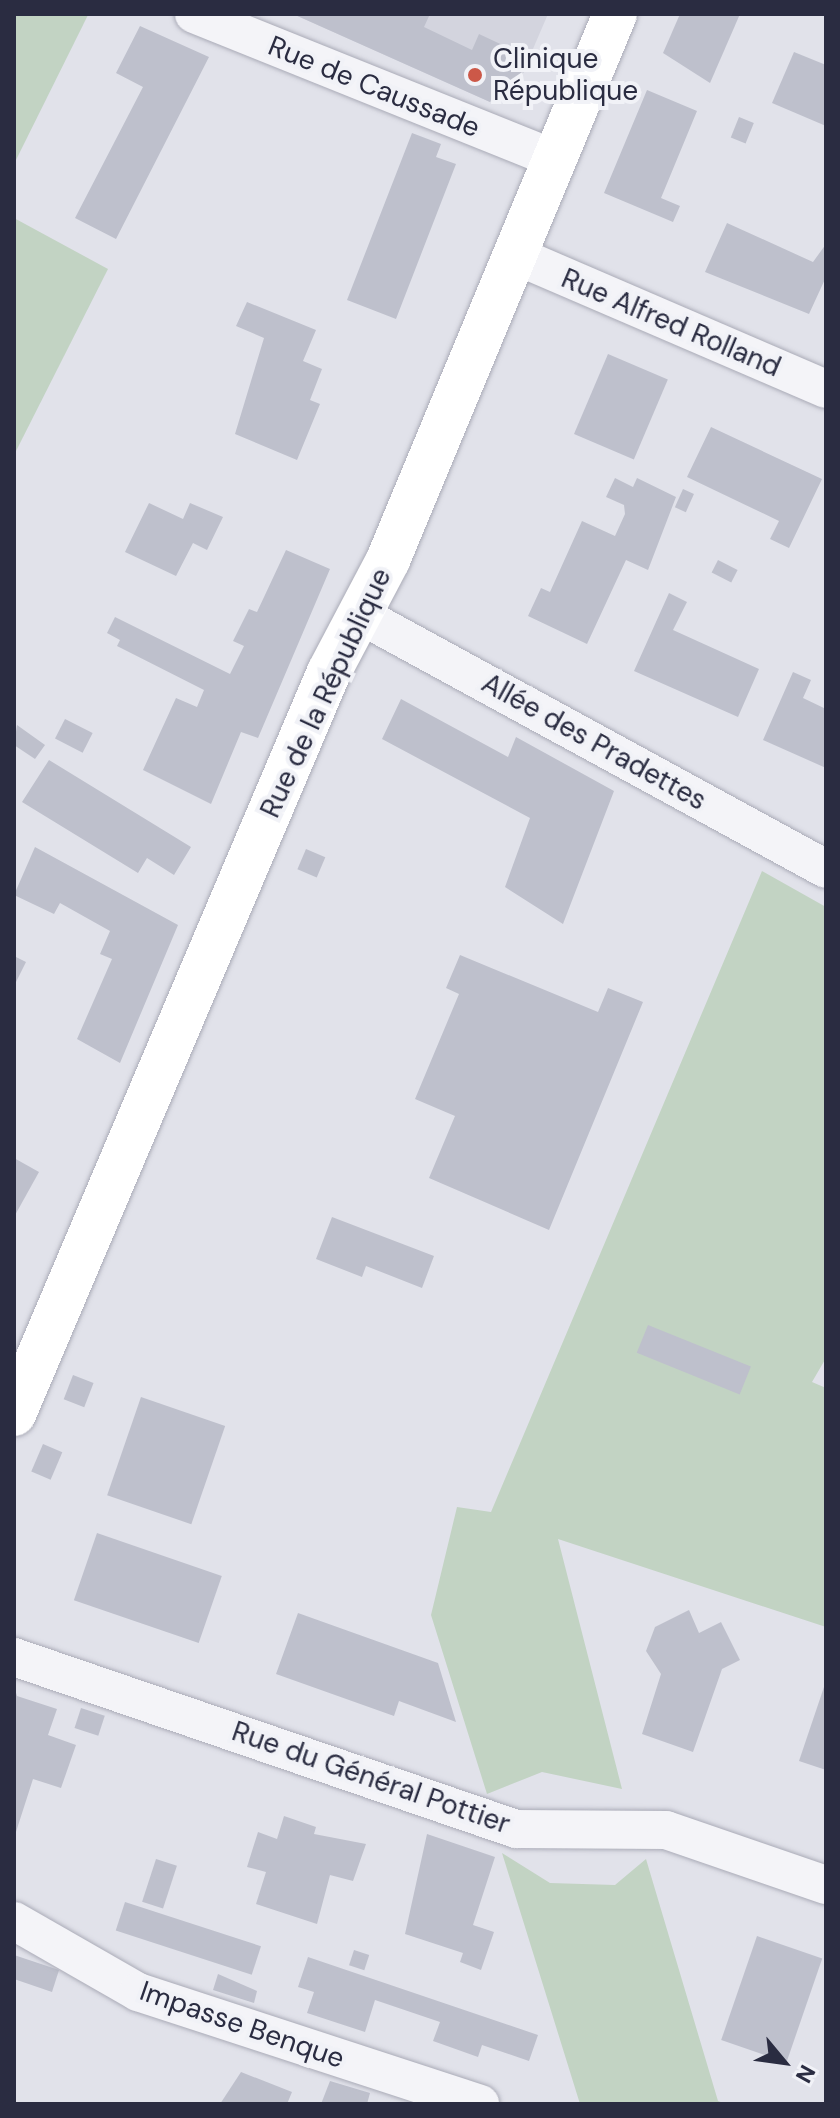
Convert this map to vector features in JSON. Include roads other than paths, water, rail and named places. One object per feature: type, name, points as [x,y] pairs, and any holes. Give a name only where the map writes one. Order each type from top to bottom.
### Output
[{"type":"street","name":"Rue de Caussade","points":[[194,14],[555,159]]},
{"type":"street","name":"Rue de la République","points":[[14,1414],[329,672],[362,616],[517,256],[615,14]]},
{"type":"street","name":"Rue Alfred Rolland","points":[[517,256],[826,389]]},
{"type":"street","name":"Allée des Pradettes","points":[[362,616],[826,869]]},
{"type":"street","name":"Rue du Général Pottier","points":[[14,1657],[516,1829],[666,1830],[826,1885]]},
{"type":"street","name":"Impasse Benque","points":[[14,1921],[138,1992],[480,2104]]},
{"type":"place","name":"Clinique République","points":[[475,75]]}]
